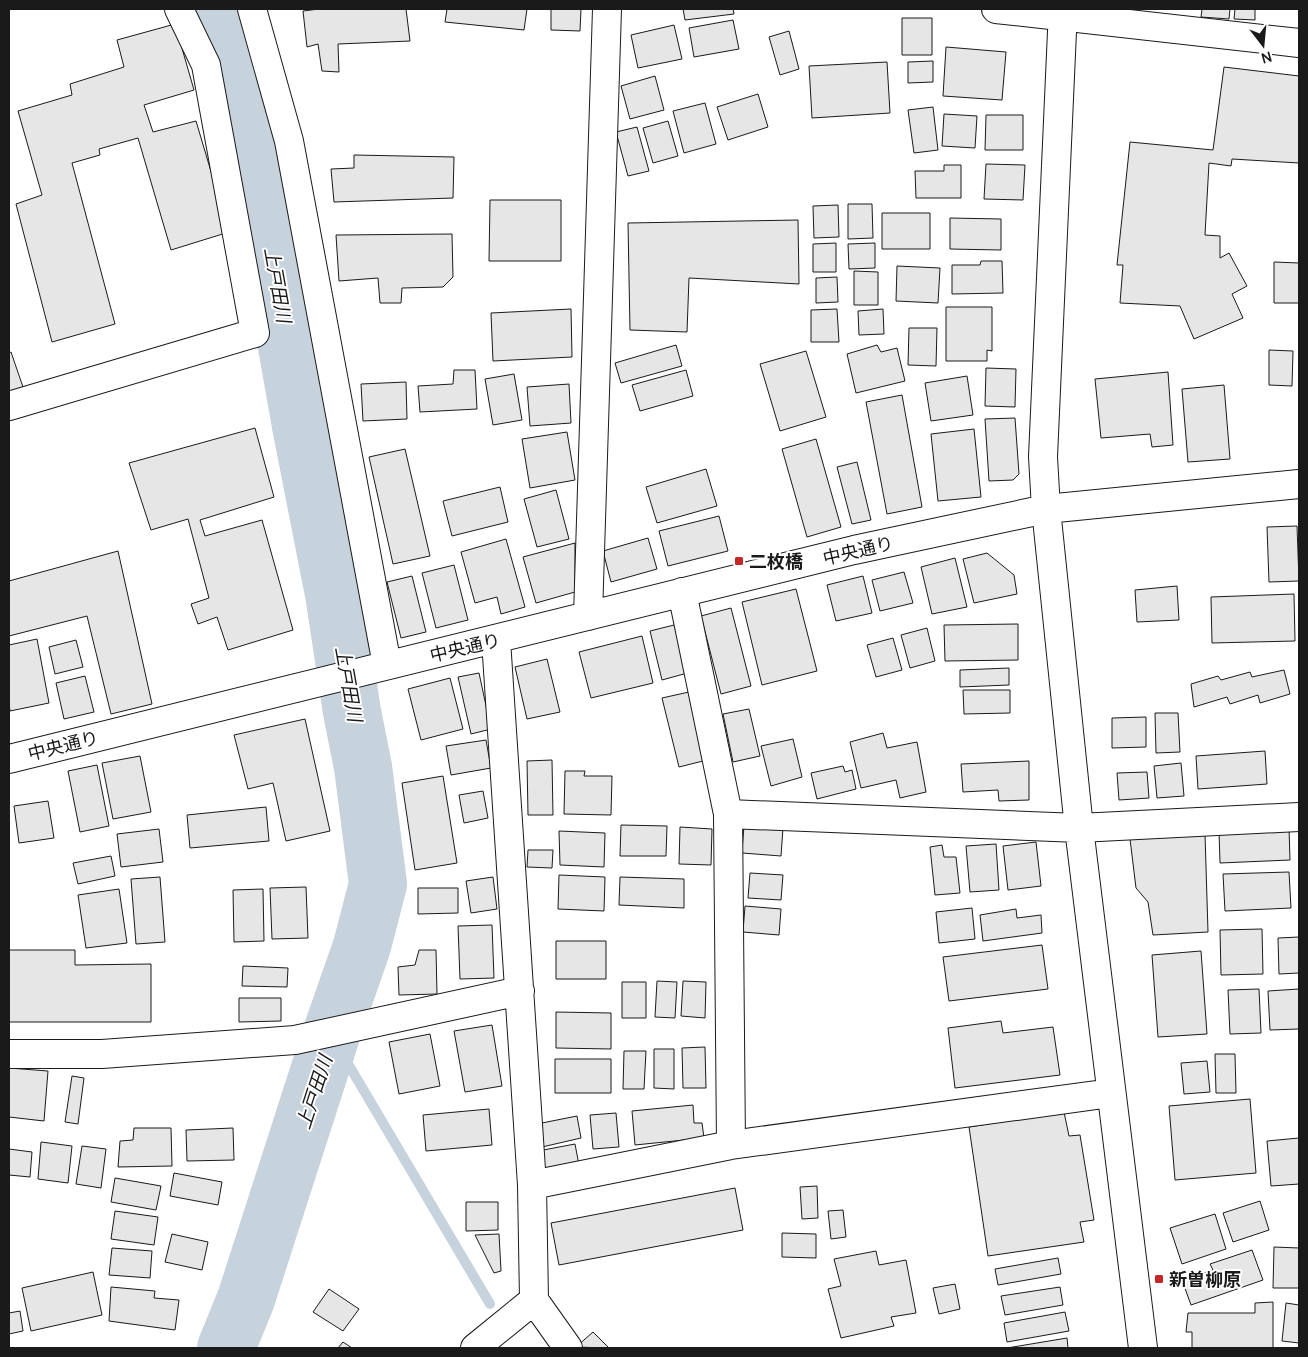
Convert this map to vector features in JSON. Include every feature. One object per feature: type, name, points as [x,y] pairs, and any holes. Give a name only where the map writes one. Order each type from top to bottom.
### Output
[{"type":"street","points":[[9,406],[255,333],[206,65],[179,9]]},
{"type":"street","points":[[252,9],[289,141],[376,668]]},
{"type":"street","points":[[588,616],[607,9]]},
{"type":"street","points":[[996,9],[1063,13],[1299,43]]},
{"type":"street","points":[[1063,13],[1043,457],[1046,509],[1079,828],[1143,1348]]},
{"type":"street","name":"中央通り","points":[[9,759],[854,550],[1046,509],[1299,484]]},
{"type":"street","points":[[682,592],[728,814],[731,1145]]},
{"type":"street","points":[[496,640],[532,1185],[534,1300],[568,1348]]},
{"type":"street","points":[[728,814],[1079,828],[1299,817]]},
{"type":"street","points":[[9,1054],[102,1054],[295,1040],[520,991]]},
{"type":"street","points":[[532,1185],[731,1145],[1111,1093]]},
{"type":"street","points":[[492,1343],[534,1300]]},
{"type":"building","points":[[319,9],[406,9],[410,41],[338,44],[339,72],[322,71],[318,44],[307,47],[303,11]]},
{"type":"building","points":[[447,9],[527,9],[524,30],[445,22]]},
{"type":"building","points":[[551,9],[581,9],[580,31],[551,30]]},
{"type":"building","points":[[683,9],[733,9],[734,14],[685,20]]},
{"type":"building","points":[[1202,9],[1230,9],[1229,19],[1201,17]]},
{"type":"building","points":[[1235,9],[1255,9],[1255,20],[1234,19]]},
{"type":"building","points":[[902,18],[932,18],[932,55],[902,55]]},
{"type":"building","points":[[733,20],[739,49],[694,57],[689,28]]},
{"type":"building","points":[[175,24],[194,90],[144,105],[153,132],[196,121],[229,232],[171,250],[138,138],[99,149],[100,155],[72,163],[115,324],[52,342],[16,204],[42,195],[18,111],[72,95],[70,84],[124,67],[117,40]]},
{"type":"building","points":[[674,25],[682,59],[638,68],[631,35]]},
{"type":"building","points":[[789,31],[799,69],[780,75],[769,37]]},
{"type":"building","points":[[946,47],[1006,52],[1002,100],[943,96]]},
{"type":"building","points":[[933,61],[933,82],[908,83],[908,62]]},
{"type":"building","points":[[887,62],[890,113],[812,118],[809,66]]},
{"type":"building","points":[[1224,67],[1299,76],[1299,163],[1232,159],[1231,166],[1209,163],[1205,235],[1220,236],[1220,258],[1229,253],[1247,286],[1232,294],[1243,318],[1194,339],[1180,306],[1120,303],[1123,265],[1117,265],[1130,142],[1213,150]]},
{"type":"building","points":[[655,76],[664,110],[630,119],[621,86]]},
{"type":"building","points":[[758,94],[768,127],[728,140],[717,107]]},
{"type":"building","points":[[705,103],[716,144],[684,153],[673,111]]},
{"type":"building","points":[[933,107],[938,150],[914,153],[908,110]]},
{"type":"building","points":[[944,114],[977,116],[975,148],[942,146]]},
{"type":"building","points":[[986,115],[1023,115],[1023,150],[985,150]]},
{"type":"building","points":[[668,121],[678,156],[653,163],[643,128]]},
{"type":"building","points":[[637,127],[649,171],[628,176],[616,132]]},
{"type":"building","points":[[354,155],[454,157],[453,198],[334,202],[331,169],[354,168]]},
{"type":"building","points":[[986,164],[1025,165],[1023,200],[984,199]]},
{"type":"building","points":[[944,165],[961,165],[961,198],[916,198],[915,171],[944,171]]},
{"type":"building","points":[[490,200],[561,200],[561,261],[489,261]]},
{"type":"building","points":[[848,204],[872,204],[873,238],[848,239]]},
{"type":"building","points":[[838,205],[839,237],[814,238],[813,206]]},
{"type":"building","points":[[882,213],[930,213],[930,249],[882,249]]},
{"type":"building","points":[[950,218],[1001,219],[1001,250],[950,249]]},
{"type":"building","points":[[798,220],[799,284],[689,278],[687,332],[630,330],[628,223]]},
{"type":"building","points":[[452,234],[453,277],[443,287],[402,288],[401,303],[380,303],[378,278],[339,281],[336,235]]},
{"type":"building","points":[[836,243],[836,272],[813,272],[813,244]]},
{"type":"building","points":[[875,243],[875,268],[849,269],[848,244]]},
{"type":"building","points":[[981,261],[1002,261],[1003,293],[952,294],[952,265],[980,265]]},
{"type":"building","points":[[1274,262],[1299,263],[1299,303],[1274,303]]},
{"type":"building","points":[[897,266],[940,268],[938,303],[896,301]]},
{"type":"building","points":[[854,271],[878,272],[878,305],[854,305]]},
{"type":"building","points":[[837,277],[838,302],[816,303],[816,278]]},
{"type":"building","points":[[946,307],[992,307],[992,351],[987,350],[987,361],[946,361]]},
{"type":"building","points":[[571,309],[572,357],[493,361],[491,313]]},
{"type":"building","points":[[837,309],[839,342],[811,342],[811,310]]},
{"type":"building","points":[[883,309],[884,334],[859,335],[858,311]]},
{"type":"building","points":[[909,328],[937,328],[936,366],[908,365]]},
{"type":"building","points":[[676,345],[682,366],[621,383],[615,363]]},
{"type":"building","points":[[877,345],[881,352],[897,348],[905,381],[856,393],[847,354]]},
{"type":"building","points":[[1269,350],[1293,351],[1292,386],[1269,385]]},
{"type":"building","points":[[806,351],[826,417],[780,431],[760,364]]},
{"type":"building","points":[[11,352],[24,390],[9,395],[9,353]]},
{"type":"building","points":[[986,368],[1016,369],[1015,407],[985,406]]},
{"type":"building","points":[[454,370],[475,370],[477,409],[420,412],[418,386],[453,384]]},
{"type":"building","points":[[686,370],[693,396],[640,411],[632,385]]},
{"type":"building","points":[[1168,372],[1173,445],[1152,447],[1150,434],[1101,438],[1095,379]]},
{"type":"building","points":[[514,374],[522,420],[493,425],[485,379]]},
{"type":"building","points":[[967,376],[973,415],[931,421],[925,383]]},
{"type":"building","points":[[406,382],[407,419],[363,421],[361,384]]},
{"type":"building","points":[[569,384],[571,423],[530,426],[527,387]]},
{"type":"building","points":[[1224,385],[1230,459],[1188,462],[1182,389]]},
{"type":"building","points":[[902,395],[922,507],[887,514],[866,402]]},
{"type":"building","points":[[1015,418],[1019,474],[1013,480],[989,481],[985,419]]},
{"type":"building","points":[[255,428],[274,497],[200,520],[205,536],[262,520],[293,630],[228,650],[217,617],[198,624],[191,604],[209,598],[188,519],[151,530],[129,463]]},
{"type":"building","points":[[974,429],[981,497],[938,501],[931,434]]},
{"type":"building","points":[[567,432],[575,480],[530,488],[522,439]]},
{"type":"building","points":[[816,439],[841,527],[807,537],[782,449]]},
{"type":"building","points":[[405,449],[430,556],[393,564],[369,457]]},
{"type":"building","points":[[857,462],[871,520],[852,524],[837,467]]},
{"type":"building","points":[[706,469],[717,506],[657,523],[646,487]]},
{"type":"building","points":[[500,487],[508,522],[452,536],[443,501]]},
{"type":"building","points":[[556,490],[569,539],[537,547],[524,499]]},
{"type":"building","points":[[719,516],[728,551],[668,566],[659,531]]},
{"type":"building","points":[[1297,526],[1299,581],[1269,582],[1267,527]]},
{"type":"building","points":[[648,538],[657,569],[611,582],[603,551]]},
{"type":"building","points":[[506,539],[525,607],[501,614],[497,597],[475,603],[461,552]]},
{"type":"building","points":[[575,543],[575,592],[536,603],[523,557]]},
{"type":"building","points":[[118,551],[152,704],[111,714],[87,616],[9,636],[9,581]]},
{"type":"building","points":[[987,553],[1014,575],[1017,594],[974,603],[963,559]]},
{"type":"building","points":[[955,558],[967,607],[932,614],[921,567]]},
{"type":"building","points":[[454,565],[468,620],[436,628],[422,573]]},
{"type":"building","points":[[904,572],[913,603],[880,611],[872,580]]},
{"type":"building","points":[[412,576],[426,632],[401,638],[387,582]]},
{"type":"building","points":[[863,576],[872,613],[836,621],[827,585]]},
{"type":"building","points":[[1177,586],[1179,620],[1137,622],[1135,590]]},
{"type":"building","points":[[796,589],[817,671],[762,685],[742,602]]},
{"type":"building","points":[[1294,594],[1295,641],[1212,643],[1211,597]]},
{"type":"building","points":[[731,608],[751,686],[721,694],[701,616]]},
{"type":"building","points":[[678,624],[691,672],[662,680],[650,631]]},
{"type":"building","points":[[1018,624],[1018,660],[945,661],[944,625]]},
{"type":"building","points":[[927,628],[935,661],[910,668],[901,635]]},
{"type":"building","points":[[642,636],[653,683],[591,698],[579,652]]},
{"type":"building","points":[[893,638],[902,670],[876,677],[867,645]]},
{"type":"building","points":[[37,639],[49,703],[10,711],[9,645]]},
{"type":"building","points":[[76,640],[83,667],[55,674],[49,647]]},
{"type":"building","points":[[547,659],[560,712],[527,719],[515,667]]},
{"type":"building","points":[[1009,668],[1009,685],[960,687],[960,670]]},
{"type":"building","points":[[1284,670],[1290,694],[1260,703],[1258,695],[1230,704],[1227,697],[1194,707],[1191,684],[1218,676],[1221,680],[1250,672],[1252,677]]},
{"type":"building","points":[[479,673],[491,729],[471,734],[458,677]]},
{"type":"building","points":[[85,676],[94,712],[64,719],[56,683]]},
{"type":"building","points":[[450,678],[463,729],[421,740],[408,689]]},
{"type":"building","points":[[963,690],[1010,690],[1010,713],[964,714]]},
{"type":"building","points":[[689,692],[707,760],[679,767],[662,698]]},
{"type":"building","points":[[749,709],[760,756],[733,762],[723,714]]},
{"type":"building","points":[[1155,713],[1178,713],[1180,752],[1156,753]]},
{"type":"building","points":[[1146,717],[1146,747],[1112,748],[1112,718]]},
{"type":"building","points":[[305,719],[330,831],[286,841],[273,783],[248,789],[234,735]]},
{"type":"building","points":[[883,733],[887,748],[917,742],[926,792],[900,798],[896,780],[861,788],[850,742]]},
{"type":"building","points":[[793,739],[802,777],[771,786],[761,746]]},
{"type":"building","points":[[486,740],[491,768],[451,775],[446,746]]},
{"type":"building","points":[[1265,751],[1267,784],[1198,789],[1196,756]]},
{"type":"building","points":[[140,756],[151,812],[113,819],[102,763]]},
{"type":"building","points":[[552,760],[553,815],[528,815],[527,761]]},
{"type":"building","points":[[1029,761],[1029,800],[999,801],[998,790],[963,792],[961,764]]},
{"type":"building","points":[[1181,763],[1184,796],[1157,798],[1154,766]]},
{"type":"building","points":[[97,765],[109,826],[80,832],[68,771]]},
{"type":"building","points":[[843,766],[845,772],[852,770],[856,789],[817,799],[811,773]]},
{"type":"building","points":[[565,771],[585,771],[584,776],[612,776],[611,815],[564,814]]},
{"type":"building","points":[[1147,772],[1149,798],[1119,800],[1117,773]]},
{"type":"building","points":[[443,776],[457,863],[415,870],[402,783]]},
{"type":"building","points":[[483,791],[488,818],[464,823],[459,795]]},
{"type":"building","points":[[48,801],[54,838],[19,843],[14,806]]},
{"type":"building","points":[[266,807],[269,841],[190,848],[187,815]]},
{"type":"building","points":[[621,825],[667,826],[666,856],[620,856]]},
{"type":"building","points":[[744,825],[783,828],[781,856],[742,853]]},
{"type":"building","points":[[680,827],[712,829],[711,865],[679,864]]},
{"type":"building","points":[[1289,828],[1290,860],[1220,863],[1219,831]]},
{"type":"building","points":[[159,829],[163,862],[121,867],[117,834]]},
{"type":"building","points":[[559,831],[605,833],[604,867],[560,865]]},
{"type":"building","points":[[1205,834],[1208,932],[1153,935],[1148,902],[1136,888],[1130,839]]},
{"type":"building","points":[[1036,842],[1041,886],[1008,890],[1003,846]]},
{"type":"building","points":[[996,844],[999,890],[970,892],[966,846]]},
{"type":"building","points":[[942,845],[944,857],[956,857],[960,893],[935,895],[930,847]]},
{"type":"building","points":[[528,850],[553,850],[552,868],[527,867]]},
{"type":"building","points":[[111,856],[115,876],[78,884],[73,863]]},
{"type":"building","points":[[1289,872],[1291,908],[1225,911],[1223,874]]},
{"type":"building","points":[[750,873],[783,875],[781,900],[748,898]]},
{"type":"building","points":[[559,875],[605,877],[604,911],[558,909]]},
{"type":"building","points":[[160,877],[165,942],[136,944],[131,879]]},
{"type":"building","points":[[493,877],[497,909],[471,913],[466,881]]},
{"type":"building","points":[[620,877],[684,879],[684,908],[619,905]]},
{"type":"building","points":[[306,887],[308,938],[272,939],[270,888]]},
{"type":"building","points":[[418,888],[458,888],[458,913],[418,914]]},
{"type":"building","points":[[119,889],[127,943],[86,948],[78,895]]},
{"type":"building","points":[[263,889],[264,941],[234,942],[233,890]]},
{"type":"building","points":[[745,906],[781,909],[779,935],[743,932]]},
{"type":"building","points":[[972,908],[975,939],[939,943],[936,912]]},
{"type":"building","points":[[1016,909],[1017,918],[1041,915],[1042,933],[983,941],[980,915]]},
{"type":"building","points":[[492,925],[494,978],[460,979],[458,926]]},
{"type":"building","points":[[1262,929],[1263,974],[1221,975],[1220,930]]},
{"type":"building","points":[[1299,937],[1299,973],[1279,974],[1278,938]]},
{"type":"building","points":[[556,941],[606,941],[606,979],[556,979]]},
{"type":"building","points":[[1042,945],[1048,989],[949,1001],[943,957]]},
{"type":"building","points":[[9,950],[75,950],[75,965],[151,964],[151,1022],[9,1022]]},
{"type":"building","points":[[419,950],[436,950],[437,994],[399,995],[398,967],[415,965]]},
{"type":"building","points":[[1201,951],[1207,1034],[1158,1037],[1152,955]]},
{"type":"building","points":[[243,966],[288,968],[287,987],[242,986]]},
{"type":"building","points":[[657,981],[677,982],[675,1018],[655,1017]]},
{"type":"building","points":[[683,981],[706,982],[705,1018],[681,1016]]},
{"type":"building","points":[[622,982],[646,982],[646,1018],[622,1018]]},
{"type":"building","points":[[1259,989],[1261,1033],[1230,1034],[1228,990]]},
{"type":"building","points":[[1299,989],[1299,1029],[1270,1030],[1268,991]]},
{"type":"building","points":[[239,998],[281,998],[281,1021],[239,1022]]},
{"type":"building","points":[[556,1012],[611,1013],[611,1049],[556,1048]]},
{"type":"building","points":[[1001,1021],[1003,1033],[1053,1027],[1060,1075],[955,1088],[948,1028]]},
{"type":"building","points":[[492,1025],[502,1086],[465,1092],[454,1031]]},
{"type":"building","points":[[430,1034],[440,1086],[399,1094],[389,1042]]},
{"type":"building","points":[[705,1047],[706,1088],[683,1088],[682,1048]]},
{"type":"building","points":[[654,1049],[674,1049],[674,1089],[654,1088]]},
{"type":"building","points":[[624,1051],[646,1051],[644,1089],[623,1089]]},
{"type":"building","points":[[1215,1054],[1235,1054],[1236,1093],[1216,1093]]},
{"type":"building","points":[[555,1059],[611,1059],[611,1093],[555,1093]]},
{"type":"building","points":[[1207,1061],[1210,1092],[1184,1094],[1181,1063]]},
{"type":"building","points":[[9,1068],[48,1071],[44,1121],[9,1117]]},
{"type":"building","points":[[72,1076],[84,1078],[78,1124],[65,1122]]},
{"type":"building","points":[[1250,1099],[1256,1173],[1175,1180],[1169,1106]]},
{"type":"building","points":[[693,1105],[694,1123],[702,1123],[704,1138],[635,1145],[632,1111]]},
{"type":"building","points":[[489,1109],[492,1145],[426,1151],[423,1115]]},
{"type":"building","points":[[1064,1112],[1069,1136],[1080,1135],[1094,1220],[1080,1222],[1084,1242],[988,1256],[969,1127]]},
{"type":"building","points":[[616,1113],[619,1147],[593,1149],[590,1115]]},
{"type":"building","points":[[577,1116],[581,1138],[542,1147],[537,1124]]},
{"type":"building","points":[[134,1128],[171,1128],[172,1166],[118,1167],[120,1141],[133,1140]]},
{"type":"building","points":[[233,1128],[234,1160],[187,1161],[186,1130]]},
{"type":"building","points":[[1299,1138],[1299,1184],[1271,1186],[1267,1141]]},
{"type":"building","points":[[41,1142],[72,1146],[68,1183],[38,1179]]},
{"type":"building","points":[[575,1144],[579,1165],[542,1172],[538,1151]]},
{"type":"building","points":[[82,1146],[106,1149],[101,1188],[76,1184]]},
{"type":"building","points":[[9,1149],[32,1152],[30,1177],[9,1175]]},
{"type":"building","points":[[174,1173],[222,1182],[218,1205],[170,1196]]},
{"type":"building","points":[[115,1178],[161,1186],[156,1210],[111,1202]]},
{"type":"building","points":[[817,1186],[818,1218],[802,1219],[800,1187]]},
{"type":"building","points":[[735,1188],[743,1230],[559,1265],[551,1223]]},
{"type":"building","points":[[1260,1201],[1269,1230],[1233,1242],[1223,1213]]},
{"type":"building","points":[[466,1202],[498,1202],[498,1230],[466,1231]]},
{"type":"building","points":[[843,1210],[846,1237],[831,1239],[828,1211]]},
{"type":"building","points":[[115,1211],[158,1217],[154,1245],[111,1239]]},
{"type":"building","points":[[1215,1214],[1226,1249],[1182,1264],[1170,1228]]},
{"type":"building","points":[[782,1233],[816,1234],[816,1258],[782,1257]]},
{"type":"building","points":[[172,1234],[208,1242],[202,1270],[165,1262]]},
{"type":"building","points":[[499,1234],[501,1271],[494,1273],[475,1235]]},
{"type":"building","points":[[1274,1247],[1299,1248],[1299,1288],[1273,1288]]},
{"type":"building","points":[[112,1248],[152,1251],[150,1278],[109,1275]]},
{"type":"building","points":[[1252,1250],[1263,1280],[1191,1305],[1182,1280],[1213,1270],[1210,1264]]},
{"type":"building","points":[[876,1251],[879,1265],[906,1260],[916,1313],[891,1317],[894,1326],[841,1338],[828,1289],[841,1286],[834,1259]]},
{"type":"building","points":[[1058,1258],[1061,1274],[998,1285],[995,1269]]},
{"type":"building","points":[[93,1272],[102,1315],[31,1331],[22,1288]]},
{"type":"building","points":[[955,1284],[960,1309],[939,1314],[933,1288]]},
{"type":"building","points":[[111,1287],[155,1291],[154,1298],[179,1300],[175,1330],[109,1321]]},
{"type":"building","points":[[1060,1287],[1063,1305],[1005,1315],[1001,1296]]},
{"type":"building","points":[[329,1289],[359,1309],[343,1331],[313,1312]]},
{"type":"building","points":[[1273,1302],[1273,1348],[1192,1348],[1192,1332],[1186,1332],[1188,1313],[1255,1313],[1255,1303]]},
{"type":"building","points":[[1286,1303],[1299,1305],[1299,1343],[1282,1341]]},
{"type":"building","points":[[20,1311],[23,1331],[9,1334],[9,1313]]},
{"type":"building","points":[[1065,1312],[1069,1331],[1007,1342],[1004,1323]]},
{"type":"building","points":[[593,1332],[609,1348],[576,1347]]},
{"type":"building","points":[[1067,1338],[1068,1348],[1007,1348]]},
{"type":"building","points":[[343,1342],[352,1348],[338,1348]]},
{"type":"waterway","name":"上戸田川","points":[[213,9],[237,62],[301,426],[334,594],[352,712],[363,767],[378,884],[362,946],[331,1035],[246,1299],[226,1348]]},
{"type":"waterway","points":[[331,1035],[490,1304]]},
{"type":"place","name":"二枚橋","points":[[739,561]]},
{"type":"place","name":"新曽柳原","points":[[1159,1279]]}]
